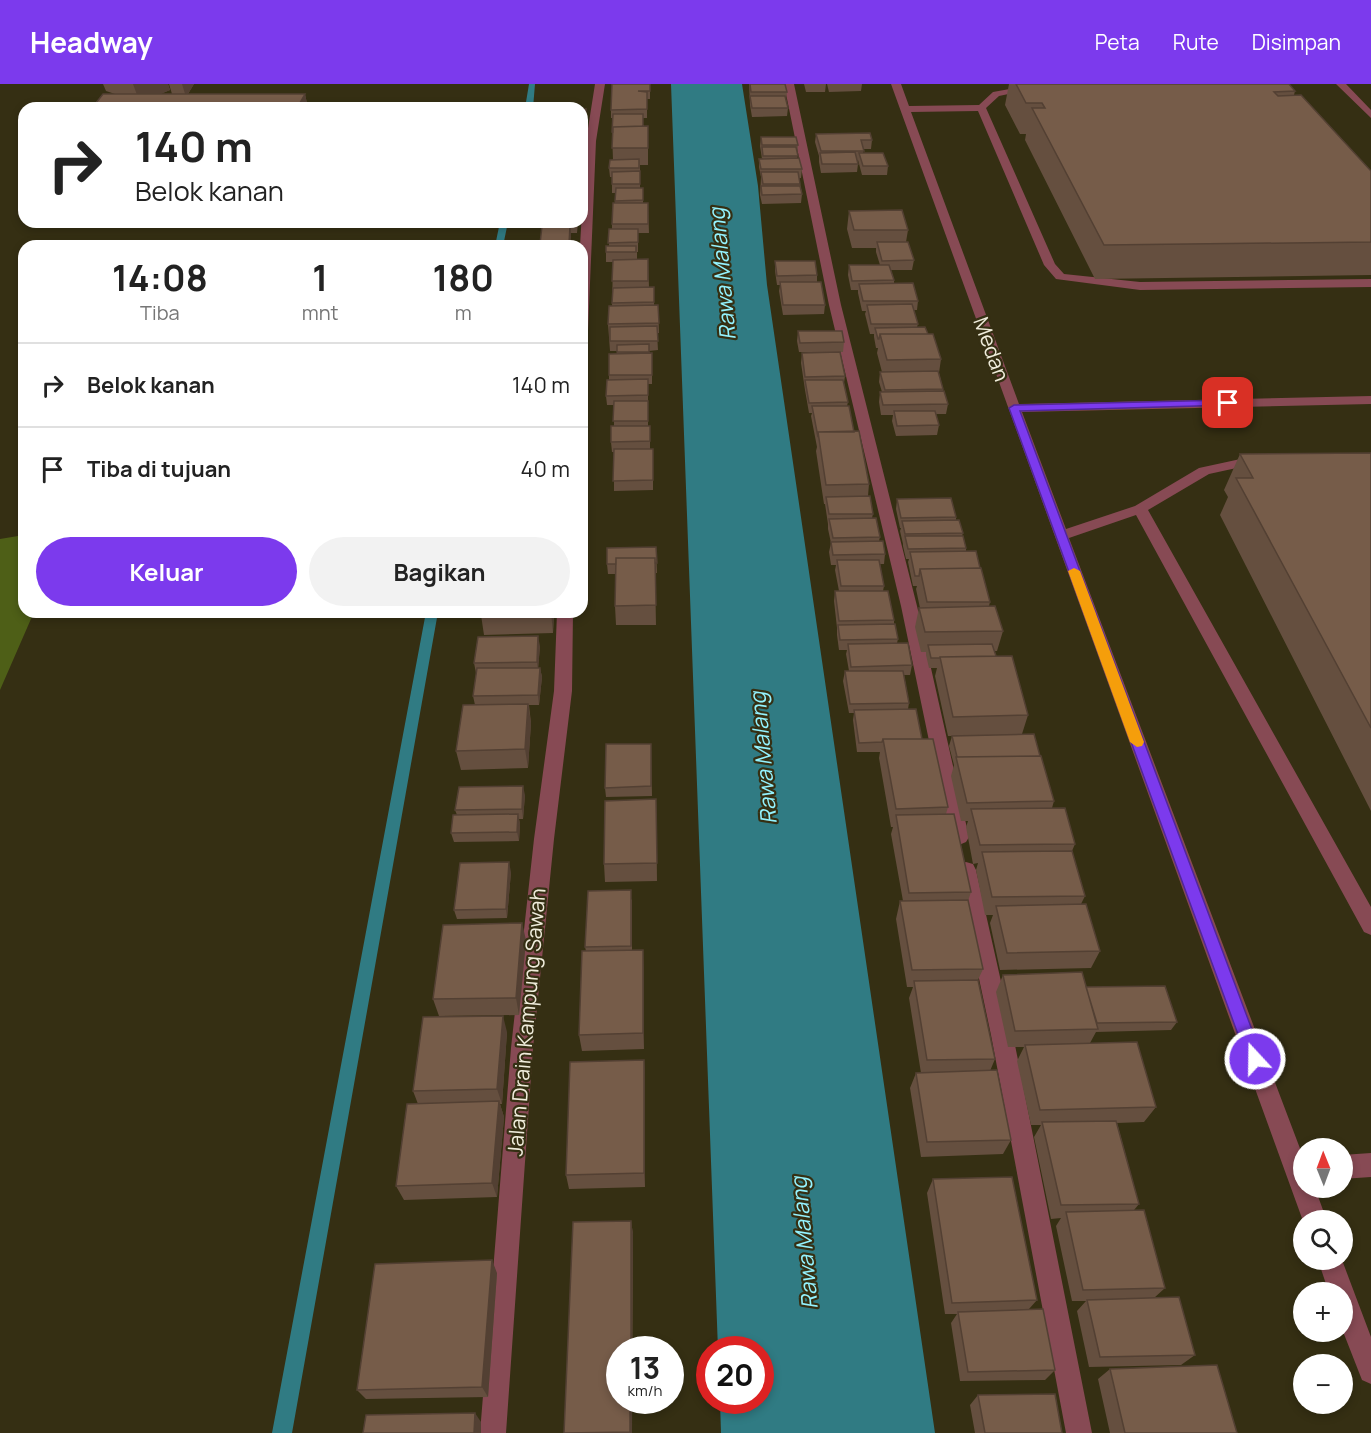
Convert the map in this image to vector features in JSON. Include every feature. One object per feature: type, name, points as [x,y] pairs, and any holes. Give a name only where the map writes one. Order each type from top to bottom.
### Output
[{"type":"street","points":[[588,133],[600,84]]},
{"type":"street","points":[[789,84],[835,305],[909,606],[1002,1035],[1079,1433]]},
{"type":"street","name":"Medan","points":[[896,84],[1061,536],[1293,1150]]},
{"type":"street","points":[[1341,84],[1371,115]]},
{"type":"street","points":[[905,109],[981,108],[996,94],[1045,86]]},
{"type":"street","points":[[981,108],[1050,265],[1060,277],[1140,286],[1371,283]]},
{"type":"street","points":[[1014,408],[1371,400]]},
{"type":"street","points":[[1061,536],[1140,509],[1204,471],[1272,457]]},
{"type":"street","points":[[1140,509],[1371,926]]},
{"type":"street","name":"Jalan Drain Kampung Sawah","points":[[493,1433],[522,1048],[543,839],[562,691],[565,618]]},
{"type":"street","points":[[1353,1166],[1371,1165]]},
{"type":"street","points":[[1353,1323],[1371,1371]]},
{"type":"green space","points":[[18,536],[18,618],[31,618],[0,690],[0,539]]},
{"type":"water","name":"Rawa Malang","points":[[671,84],[742,84],[758,186],[767,285],[935,1433],[721,1433],[720,1414],[774,1414],[774,1336],[717,1336]]},
{"type":"building","points":[[612,84],[650,84],[650,91],[638,91],[647,92],[647,109],[611,110]]},
{"type":"building","points":[[750,84],[785,84],[787,92],[751,92]]},
{"type":"building","points":[[1016,84],[1289,84],[1295,91],[1274,92],[1278,96],[1301,95],[1371,171],[1371,242],[1104,245],[1032,108],[1045,108],[1042,103],[1026,103]]},
{"type":"building","points":[[103,94],[305,94],[300,102],[97,102]]},
{"type":"building","points":[[750,96],[785,96],[788,108],[752,108]]},
{"type":"building","points":[[613,114],[643,114],[643,126],[613,127],[612,132]]},
{"type":"building","points":[[648,126],[648,148],[612,148],[613,127]]},
{"type":"building","points":[[870,133],[872,140],[861,140],[864,151],[821,151],[816,134]]},
{"type":"building","points":[[761,137],[796,137],[798,145],[762,145]]},
{"type":"building","points":[[762,147],[796,147],[798,156],[763,156]]},
{"type":"building","points":[[855,152],[858,164],[822,164],[820,153]]},
{"type":"building","points":[[859,153],[883,153],[888,166],[863,166]]},
{"type":"building","points":[[799,158],[802,169],[761,169],[759,159]]},
{"type":"building","points":[[639,159],[639,168],[609,168],[610,160]]},
{"type":"building","points":[[640,171],[640,184],[612,184],[612,172]]},
{"type":"building","points":[[761,172],[798,172],[800,184],[763,184]]},
{"type":"building","points":[[761,186],[800,186],[802,194],[762,195]]},
{"type":"building","points":[[616,188],[643,188],[643,200],[615,201]]},
{"type":"building","points":[[613,203],[648,203],[648,224],[612,224]]},
{"type":"building","points":[[902,210],[908,230],[854,230],[849,211]]},
{"type":"building","points":[[542,228],[570,228],[569,240],[540,240]]},
{"type":"building","points":[[609,229],[638,229],[638,242],[608,243]]},
{"type":"building","points":[[877,242],[908,242],[914,260],[882,261]]},
{"type":"building","points":[[606,246],[636,246],[636,252],[606,252]]},
{"type":"building","points":[[648,259],[648,281],[612,281],[613,260]]},
{"type":"building","points":[[775,261],[815,261],[817,275],[777,276]]},
{"type":"building","points":[[849,265],[889,265],[894,280],[852,281]]},
{"type":"building","points":[[780,282],[821,282],[825,305],[783,305]]},
{"type":"building","points":[[913,283],[918,301],[863,301],[859,284]]},
{"type":"building","points":[[654,287],[654,302],[612,303],[613,288]]},
{"type":"building","points":[[912,304],[918,324],[871,324],[867,305]]},
{"type":"building","points":[[658,305],[659,323],[608,324],[609,306]]},
{"type":"building","points":[[657,326],[658,341],[610,341],[610,327]]},
{"type":"building","points":[[925,327],[928,334],[880,334],[879,339],[875,328]]},
{"type":"building","points":[[798,331],[842,331],[844,342],[800,343]]},
{"type":"building","points":[[880,334],[933,334],[941,359],[887,360]]},
{"type":"building","points":[[649,344],[649,352],[617,352],[617,345]]},
{"type":"building","points":[[840,352],[845,376],[805,377],[802,353]]},
{"type":"building","points":[[652,353],[652,375],[609,375],[609,354]]},
{"type":"building","points":[[938,371],[943,389],[885,390],[880,372]]},
{"type":"building","points":[[648,379],[648,395],[606,396],[607,380]]},
{"type":"building","points":[[805,380],[843,380],[848,402],[809,403]]},
{"type":"building","points":[[944,391],[948,404],[883,405],[880,392]]},
{"type":"building","points":[[614,401],[648,401],[648,421],[613,421]]},
{"type":"building","points":[[812,406],[849,406],[854,432],[818,432],[818,437]]},
{"type":"building","points":[[894,411],[935,411],[939,425],[897,426]]},
{"type":"building","points":[[611,426],[650,426],[650,441],[611,442]]},
{"type":"building","points":[[859,431],[869,484],[826,485],[818,432]]},
{"type":"building","points":[[614,449],[653,449],[653,480],[613,481]]},
{"type":"building","points":[[1371,453],[1371,728],[1236,478],[1253,478],[1240,454]]},
{"type":"building","points":[[870,496],[873,514],[829,514],[826,497]]},
{"type":"building","points":[[951,498],[956,517],[901,518],[897,499]]},
{"type":"building","points":[[876,518],[880,537],[833,538],[829,519]]},
{"type":"building","points":[[959,520],[963,533],[905,534],[902,521]]},
{"type":"building","points":[[905,536],[963,536],[966,548],[908,549]]},
{"type":"building","points":[[883,541],[885,554],[833,555],[831,542]]},
{"type":"building","points":[[656,547],[657,563],[655,563],[655,558],[616,558],[616,564],[607,564],[607,548]]},
{"type":"building","points":[[976,551],[980,568],[920,569],[919,576],[915,576],[910,552]]},
{"type":"building","points":[[616,558],[655,558],[656,605],[615,606]]},
{"type":"building","points":[[837,560],[879,560],[884,586],[841,586]]},
{"type":"building","points":[[981,568],[990,602],[927,602],[920,569]]},
{"type":"building","points":[[835,591],[888,591],[894,620],[839,621]]},
{"type":"building","points":[[995,606],[1003,631],[925,632],[919,608]]},
{"type":"building","points":[[895,624],[898,639],[840,640],[838,625]]},
{"type":"building","points":[[538,636],[537,662],[474,663],[478,637]]},
{"type":"building","points":[[908,643],[912,665],[851,667],[848,644]]},
{"type":"building","points":[[992,644],[996,656],[940,658],[931,658],[928,645]]},
{"type":"building","points":[[1012,656],[1028,715],[953,717],[940,657]]},
{"type":"building","points":[[477,668],[540,668],[538,695],[473,696]]},
{"type":"building","points":[[845,671],[903,671],[909,703],[850,704]]},
{"type":"building","points":[[528,704],[525,749],[456,751],[463,705]]},
{"type":"building","points":[[916,709],[922,739],[883,739],[882,742],[859,743],[854,710]]},
{"type":"building","points":[[1034,734],[1040,756],[957,757],[952,736]]},
{"type":"building","points":[[883,739],[933,739],[948,807],[896,809]]},
{"type":"building","points":[[606,744],[651,744],[651,786],[605,788]]},
{"type":"building","points":[[1041,756],[1054,801],[967,803],[956,757]]},
{"type":"building","points":[[523,786],[522,809],[455,810],[459,787]]},
{"type":"building","points":[[656,799],[657,863],[604,864],[605,801]]},
{"type":"building","points":[[1065,808],[1075,844],[980,845],[971,809]]},
{"type":"building","points":[[518,814],[517,832],[451,833],[453,815]]},
{"type":"building","points":[[954,814],[971,892],[909,893],[896,815]]},
{"type":"building","points":[[1072,851],[1085,896],[992,897],[982,852]]},
{"type":"building","points":[[509,862],[506,909],[454,910],[460,863]]},
{"type":"building","points":[[631,890],[631,946],[585,947],[588,891]]},
{"type":"building","points":[[968,900],[983,969],[912,970],[900,901]]},
{"type":"building","points":[[1086,904],[1100,951],[1007,953],[996,906]]},
{"type":"building","points":[[522,923],[516,998],[433,999],[443,925]]},
{"type":"building","points":[[643,950],[643,1033],[579,1035],[582,951]]},
{"type":"building","points":[[1082,972],[1098,1029],[1015,1031],[1003,975]]},
{"type":"building","points":[[978,980],[995,1059],[927,1060],[914,981]]},
{"type":"building","points":[[1165,986],[1177,1022],[1097,1023],[1086,987]]},
{"type":"building","points":[[503,1016],[497,1089],[413,1091],[423,1017]]},
{"type":"building","points":[[1137,1042],[1156,1107],[1040,1110],[1025,1045]]},
{"type":"building","points":[[644,1060],[644,1173],[566,1175],[570,1062]]},
{"type":"building","points":[[997,1070],[1011,1140],[927,1142],[916,1073]]},
{"type":"building","points":[[499,1101],[492,1183],[396,1186],[407,1104]]},
{"type":"building","points":[[1116,1121],[1139,1204],[1061,1205],[1042,1122]]},
{"type":"building","points":[[1012,1177],[1037,1300],[952,1303],[933,1179]]},
{"type":"building","points":[[1144,1210],[1165,1288],[1083,1290],[1066,1212]]},
{"type":"building","points":[[631,1221],[631,1336],[606,1336],[606,1414],[630,1414],[630,1432],[564,1433],[573,1222]]},
{"type":"building","points":[[492,1260],[482,1387],[357,1390],[375,1264]]},
{"type":"building","points":[[1179,1297],[1195,1355],[1100,1357],[1087,1300]]},
{"type":"building","points":[[1043,1309],[1055,1370],[968,1372],[958,1312]]},
{"type":"building","points":[[1217,1365],[1237,1433],[1125,1433],[1110,1369]]},
{"type":"building","points":[[1055,1394],[1062,1433],[985,1433],[978,1395]]},
{"type":"building","points":[[475,1413],[474,1433],[363,1433],[366,1415]]},
{"type":"waterway","points":[[530,102],[532,84]]},
{"type":"waterway","points":[[500,240],[503,228]]},
{"type":"waterway","points":[[282,1433],[431,618]]},
{"type":"slow traffic","points":[[1074,571],[1137,742]]},
{"type":"route","points":[[1228,403],[1014,408],[1255,1059]]}]
